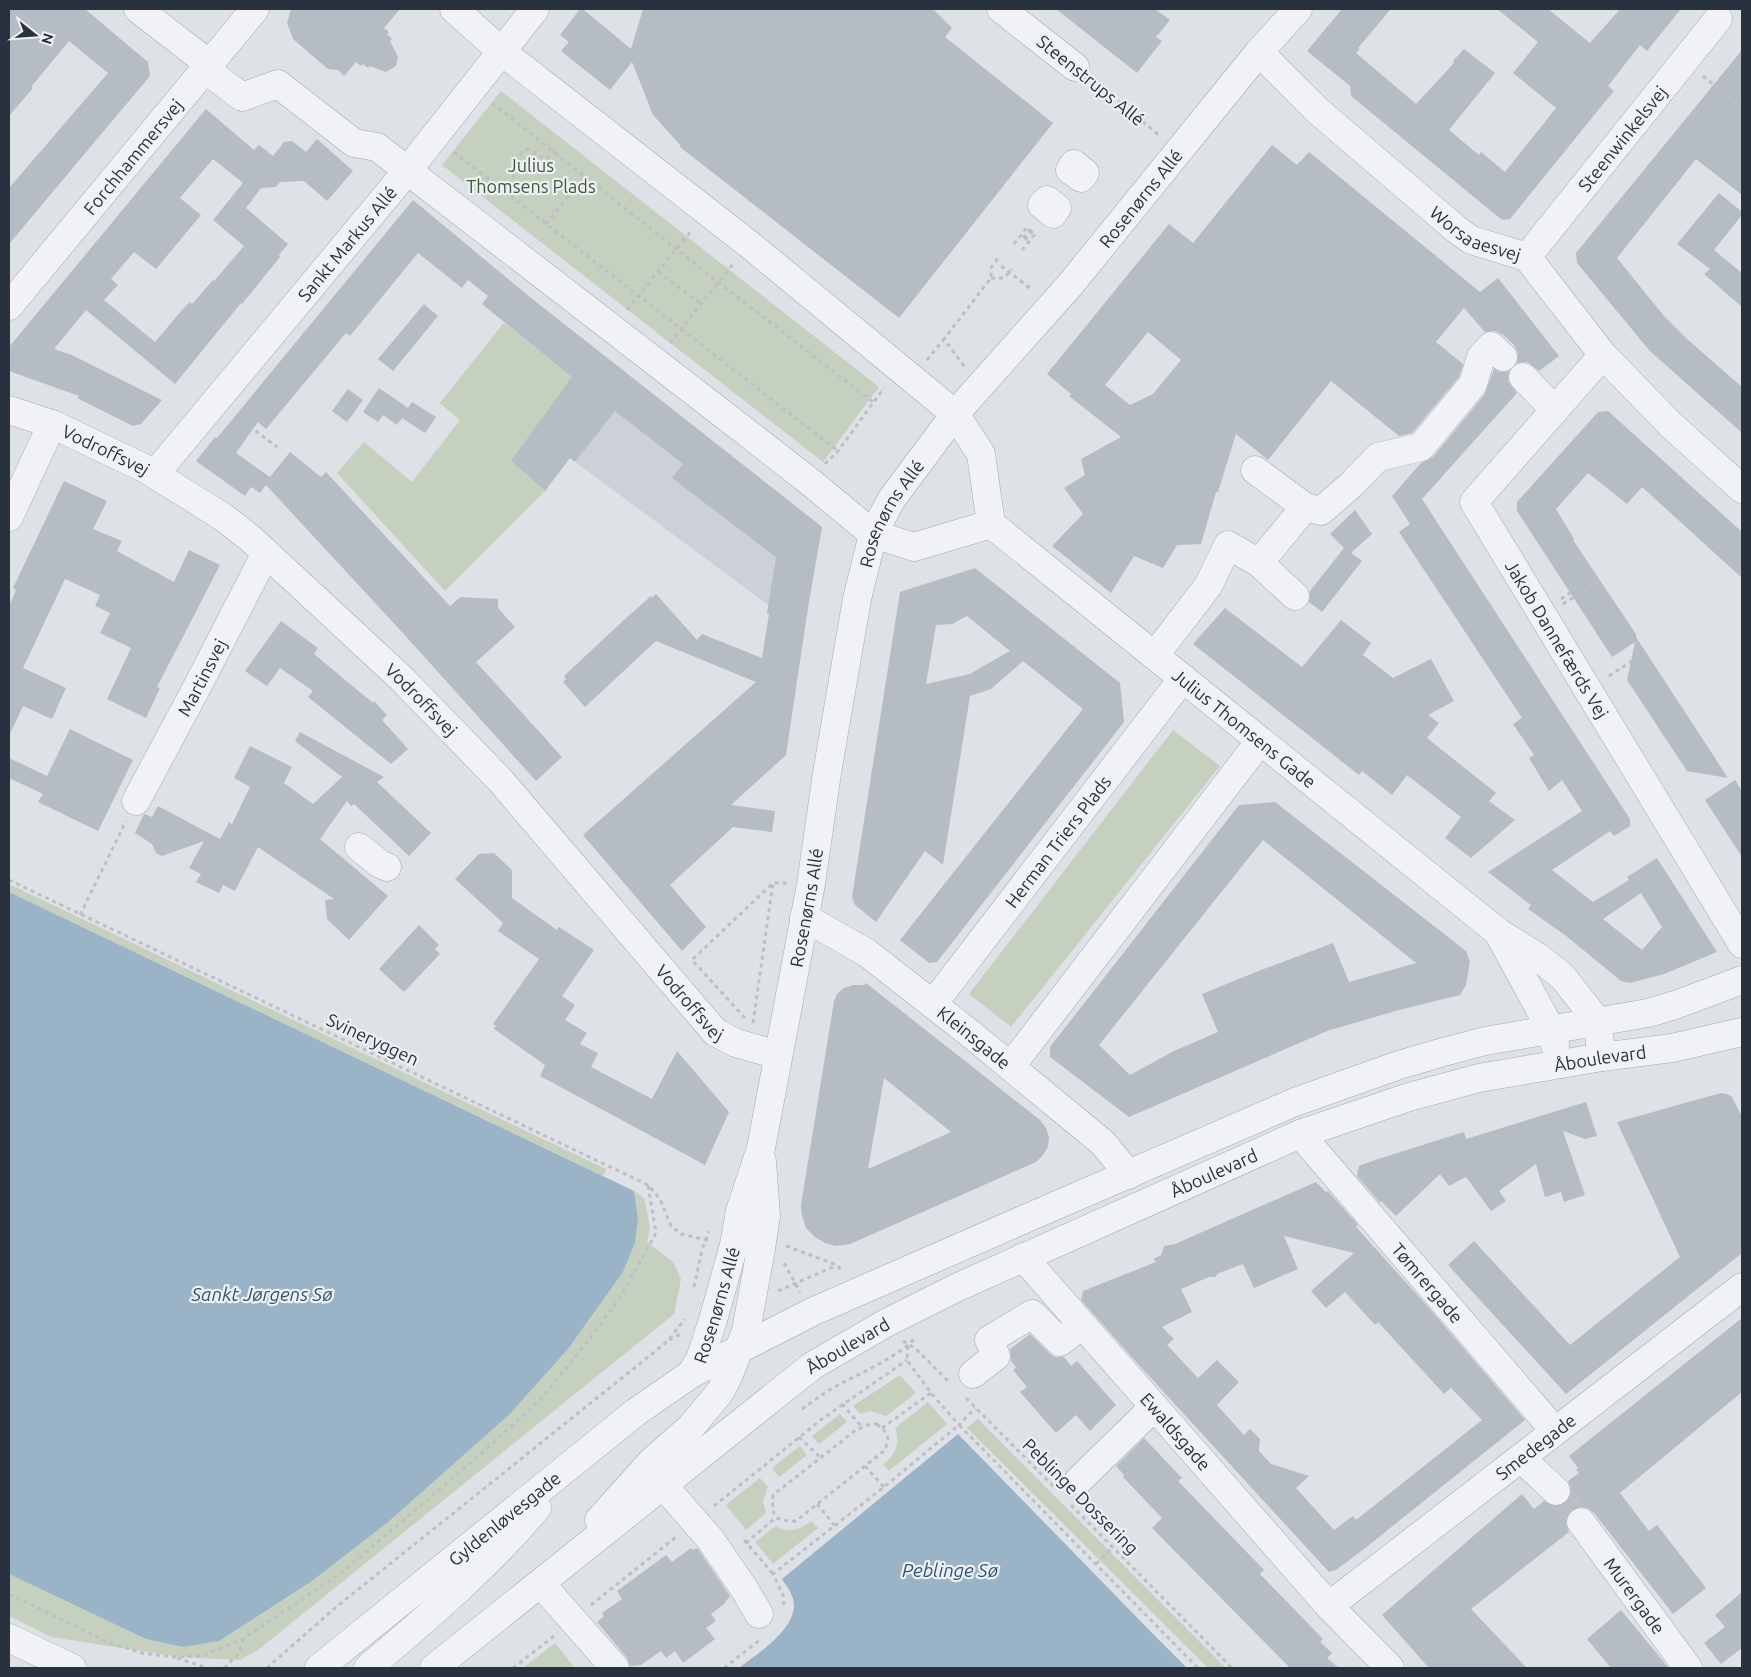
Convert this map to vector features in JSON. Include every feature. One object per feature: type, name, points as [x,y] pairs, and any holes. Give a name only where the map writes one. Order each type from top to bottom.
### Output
[{"type":"street","points":[[138,9],[242,97],[278,84],[354,143],[377,147],[809,481],[873,534],[914,547],[991,524],[980,454],[955,414],[750,245],[501,51],[454,9]]},
{"type":"street","name":"Forchhammersvej","points":[[9,306],[256,9]]},
{"type":"street","name":"Sankt Markus Allé","points":[[156,474],[408,170],[535,9]]},
{"type":"street","name":"Steenstrups Allé","points":[[1001,9],[1075,67]]},
{"type":"street","name":"Rosenørns Allé","points":[[691,1374],[700,1359],[713,1320],[734,1245],[740,1211],[761,1148],[810,884],[857,599],[873,534],[891,500],[955,414],[1052,305],[1259,52],[1298,9]]},
{"type":"street","name":"Steenwinkelsvej","points":[[1527,257],[1718,18]]},
{"type":"street","name":"Worsaaesvej","points":[[1259,52],[1318,111],[1471,240],[1527,257],[1603,355],[1671,425],[1742,490]]},
{"type":"street","points":[[1255,470],[1305,507],[1321,511],[1352,484],[1378,457],[1421,447],[1473,384],[1481,357],[1491,346],[1503,357]]},
{"type":"street","name":"Jakob Dannefærds Vej","points":[[1603,355],[1474,502],[1742,944]]},
{"type":"street","points":[[1523,377],[1555,410]]},
{"type":"street","name":"Vodroffsvej","points":[[9,410],[52,424],[156,474],[223,517],[266,553],[402,679],[500,780],[715,1032],[736,1043],[778,1055]]},
{"type":"street","points":[[9,517],[52,424]]},
{"type":"street","points":[[1259,563],[1305,507]]},
{"type":"street","name":"Julius Thomsens Gade","points":[[991,524],[1498,932],[1538,957],[1563,977],[1597,1021],[1602,1057]]},
{"type":"street","points":[[1155,655],[1208,586],[1228,545],[1259,563],[1295,596]]},
{"type":"street","name":"Martinsvej","points":[[136,801],[266,553]]},
{"type":"street","name":"Herman Triers Plads","points":[[933,1004],[1182,678]]},
{"type":"street","points":[[1011,1066],[1260,741]]},
{"type":"street","points":[[359,846],[380,864],[387,867]]},
{"type":"street","name":"Kleinsgade","points":[[804,917],[867,953],[933,1004],[1103,1143],[1129,1175]]},
{"type":"street","name":"Julius Thomsens Gade","points":[[1498,932],[1550,1028],[1560,1064]]},
{"type":"street","name":"Åboulevard","points":[[691,1374],[740,1347],[812,1312],[1295,1102],[1440,1052],[1550,1028],[1648,1012],[1675,1005],[1742,980]]},
{"type":"street","name":"Åboulevard","points":[[663,1485],[812,1366],[886,1323],[1023,1257],[1300,1134],[1410,1097],[1471,1080],[1602,1057],[1672,1048],[1742,1032]]},
{"type":"street","name":"Tømrergade","points":[[1300,1134],[1555,1431]]},
{"type":"street","name":"Rosenørns Allé","points":[[540,1584],[652,1461],[691,1427],[707,1410],[720,1392],[740,1347],[751,1303],[766,1216],[761,1148]]},
{"type":"street","name":"Ewaldsgade","points":[[1023,1257],[1329,1606],[1390,1668]]},
{"type":"street","name":"Smedegade","points":[[1329,1606],[1742,1287]]},
{"type":"street","points":[[963,1385],[996,1356],[989,1340],[1032,1314],[1060,1342],[1082,1325]]},
{"type":"street","name":"Gyldenløvesgade","points":[[319,1668],[636,1412],[691,1374]]},
{"type":"street","points":[[1067,1490],[1154,1407]]},
{"type":"street","points":[[368,1668],[509,1541],[583,1455]]},
{"type":"street","points":[[1521,1458],[1556,1491]]},
{"type":"street","points":[[434,1668],[663,1485],[710,1538],[769,1621]]},
{"type":"street","name":"Murergade","points":[[1581,1522],[1688,1668]]},
{"type":"street","points":[[540,1584],[616,1668]]},
{"type":"street","points":[[9,1638],[72,1668]]},
{"type":"path","points":[[1684,61],[1742,107]]},
{"type":"path","name":"Steenstrups Allé","points":[[1075,67],[1179,152]]},
{"type":"path","points":[[472,88],[873,402],[838,451],[809,481]]},
{"type":"path","points":[[434,137],[838,451]]},
{"type":"path","points":[[502,190],[516,173],[519,158],[525,150],[531,150],[545,159],[554,151]]},
{"type":"path","points":[[546,224],[585,176]]},
{"type":"path","points":[[612,328],[707,211]]},
{"type":"path","points":[[655,362],[718,282],[750,245]]},
{"type":"path","points":[[966,368],[944,339],[991,278],[991,268],[998,258]]},
{"type":"path","points":[[1003,266],[1052,305]]},
{"type":"path","points":[[991,278],[1004,278],[1012,269]]},
{"type":"path","points":[[658,272],[701,304]]},
{"type":"path","points":[[249,426],[277,447]]},
{"type":"path","points":[[1541,614],[1596,575]]},
{"type":"path","points":[[1541,614],[1598,581]]},
{"type":"path","points":[[1587,689],[1644,653]]},
{"type":"path","points":[[80,915],[136,801]]},
{"type":"path","name":"Svineryggen","points":[[9,880],[648,1185],[660,1199],[671,1226],[681,1234],[706,1241],[702,1250],[694,1288]]},
{"type":"path","points":[[773,883],[752,1026],[692,960],[773,883],[810,884]]},
{"type":"path","points":[[174,1658],[201,1656],[242,1638],[345,1570],[483,1452],[542,1398],[619,1299],[656,1233],[648,1185]]},
{"type":"path","points":[[785,1246],[837,1265]]},
{"type":"path","points":[[267,1668],[343,1602],[668,1340],[688,1316]]},
{"type":"path","points":[[908,1345],[907,1360],[931,1393],[959,1425],[1198,1668]]},
{"type":"path","points":[[798,1411],[840,1384],[863,1373],[908,1345]]},
{"type":"path","name":"Peblinge Dossering","points":[[908,1345],[963,1385],[976,1408],[1067,1490],[1113,1547],[1232,1668]]},
{"type":"path","points":[[882,1428],[931,1393]]},
{"type":"path","points":[[842,1404],[862,1427]]},
{"type":"path","points":[[724,1668],[769,1621],[782,1595],[773,1574],[884,1487],[959,1425],[976,1408]]},
{"type":"path","points":[[876,1424],[882,1428],[886,1432],[888,1442],[885,1450],[796,1521],[784,1521],[775,1518],[772,1512],[773,1495],[862,1427],[876,1424]]},
{"type":"path","points":[[799,1437],[821,1458]]},
{"type":"path","points":[[865,1466],[884,1487]]},
{"type":"path","points":[[817,1504],[834,1526]]},
{"type":"path","points":[[746,1543],[775,1518]]},
{"type":"path","points":[[1096,1564],[1113,1547]]},
{"type":"path","points":[[9,1594],[110,1643],[142,1653],[174,1658],[208,1668]]},
{"type":"path","points":[[224,1668],[239,1653],[242,1638]]},
{"type":"shaded area","points":[[531,298],[822,527],[807,614],[768,605],[570,458],[523,445],[511,461],[440,403],[503,324],[508,326]]},
{"type":"green space","name":"Julius Thomsens Plads","points":[[501,91],[879,387],[823,462],[442,165]]},
{"type":"green space","points":[[504,323],[577,381],[511,461],[545,491],[445,591],[337,473],[364,442],[412,482],[460,420],[440,403]]},
{"type":"green space","points":[[1173,730],[1220,766],[1011,1027],[969,994]]},
{"type":"green space","points":[[9,884],[606,1169],[603,1176],[9,892]]},
{"type":"green space","points":[[634,1191],[644,1198],[650,1227],[647,1242],[673,1262],[681,1279],[674,1314],[258,1650],[240,1660],[180,1657],[51,1637],[9,1616],[9,1574],[146,1639],[183,1647],[219,1641],[312,1581],[387,1523],[510,1414],[568,1349],[623,1272],[635,1243],[638,1218]]},
{"type":"green space","points":[[900,1375],[916,1393],[886,1416],[870,1411],[860,1414],[853,1406]]},
{"type":"green space","points":[[928,1402],[947,1424],[889,1471],[883,1464],[891,1457],[896,1448],[897,1433],[895,1428]]},
{"type":"green space","points":[[840,1414],[847,1422],[819,1444],[812,1436]]},
{"type":"green space","points":[[978,1419],[1226,1668],[1208,1668],[967,1428]]},
{"type":"green space","points":[[800,1446],[807,1455],[779,1477],[772,1468]]},
{"type":"green space","points":[[760,1478],[768,1487],[763,1501],[766,1513],[746,1530],[726,1505]]},
{"type":"green space","points":[[811,1521],[818,1528],[773,1564],[755,1542],[776,1526],[785,1530],[794,1530],[803,1527]]},
{"type":"green space","points":[[555,1643],[574,1667],[523,1668]]},
{"type":"water","name":"Sankt Jørgens Sø","points":[[9,892],[634,1191],[638,1218],[635,1243],[623,1272],[568,1349],[510,1414],[387,1523],[312,1581],[219,1641],[183,1647],[146,1639],[9,1574]]},
{"type":"water","name":"Peblinge Sø","points":[[958,1434],[1187,1668],[739,1668],[777,1638],[791,1618],[794,1607],[792,1596],[782,1579]]},
{"type":"building","points":[[9,9],[85,9],[148,62],[150,76],[9,244],[9,188],[108,73],[69,41],[9,116]]},
{"type":"building","points":[[291,9],[400,9],[384,28],[389,32],[387,34],[392,39],[390,41],[398,57],[396,66],[386,72],[370,66],[368,68],[363,64],[361,66],[356,62],[344,76],[338,70],[328,69],[293,39],[287,23]]},
{"type":"building","points":[[580,9],[583,9],[631,49],[643,9],[933,9],[952,28],[945,37],[1053,123],[899,318],[680,147],[653,115],[632,62],[610,90],[561,51],[569,42],[560,35]]},
{"type":"building","points":[[1056,9],[1155,9],[1170,20],[1156,37],[1162,41],[1137,73]]},
{"type":"building","points":[[1342,9],[1391,9],[1358,48],[1360,49],[1356,53],[1416,104],[1454,63],[1453,61],[1464,49],[1495,73],[1449,130],[1479,155],[1481,152],[1505,172],[1556,108],[1513,73],[1538,42],[1497,9],[1548,9],[1590,43],[1620,9],[1681,9],[1647,51],[1640,45],[1608,86],[1614,91],[1510,219],[1502,220],[1351,96],[1350,86],[1307,51]]},
{"type":"building","points":[[1742,50],[1742,195],[1696,159],[1617,258],[1664,316],[1687,339],[1742,387],[1742,433],[1649,350],[1577,263],[1576,253]]},
{"type":"building","points":[[206,109],[254,150],[259,145],[273,156],[284,142],[292,141],[306,152],[317,139],[353,171],[327,201],[304,181],[280,182],[276,187],[261,188],[246,208],[288,244],[279,255],[280,257],[175,384],[86,310],[54,349],[72,355],[162,400],[141,424],[133,426],[77,398],[79,396],[9,371],[9,347]],"holes":[[[213,159],[243,183],[213,220],[244,246],[192,304],[190,302],[182,310],[155,342],[104,300],[118,285],[111,279],[134,252],[156,269],[201,215],[180,198]]]},
{"type":"building","points":[[1272,145],[1297,165],[1309,152],[1480,292],[1498,278],[1559,356],[1539,371],[1528,362],[1517,363],[1518,353],[1514,345],[1502,334],[1495,331],[1485,332],[1464,308],[1436,342],[1463,364],[1459,377],[1412,433],[1399,436],[1331,381],[1268,460],[1236,434],[1201,544],[1177,545],[1163,568],[1134,556],[1111,593],[1052,546],[1083,514],[1064,488],[1085,475],[1081,459],[1121,437],[1069,396],[1071,394],[1047,374],[1169,224],[1193,243]],"holes":[[[1148,332],[1181,360],[1153,394],[1130,405],[1105,385]]]},
{"type":"building","points":[[1719,193],[1742,212],[1742,215],[1714,250],[1742,273],[1742,307],[1704,274],[1710,269],[1677,244]]},
{"type":"building","points":[[413,200],[531,298],[822,527],[786,755],[731,805],[775,811],[772,832],[733,827],[670,885],[706,927],[682,951],[583,835],[756,682],[656,641],[585,707],[563,682],[566,679],[564,676],[625,619],[651,596],[652,598],[656,594],[697,640],[702,634],[762,658],[776,557],[672,478],[683,464],[615,411],[575,462],[570,458],[545,491],[511,461],[572,377],[482,304],[488,296],[468,280],[462,288],[418,253],[350,336],[346,333],[266,429],[258,422],[236,453],[270,477],[290,452],[321,477],[326,472],[450,606],[461,597],[498,599],[498,608],[515,627],[476,662],[562,757],[536,781],[266,485],[260,493],[251,487],[245,496],[196,461]]},
{"type":"building","points":[[424,304],[438,316],[393,371],[378,359]]},
{"type":"building","points":[[1494,369],[1500,372],[1509,371],[1508,381],[1517,393],[1422,499],[1630,819],[1630,826],[1614,836],[1610,831],[1552,870],[1593,902],[1629,880],[1627,877],[1657,858],[1717,952],[1664,974],[1630,983],[1621,981],[1565,935],[1528,909],[1531,905],[1488,872],[1582,811],[1562,780],[1549,791],[1529,758],[1534,755],[1513,724],[1522,718],[1399,532],[1410,524],[1392,496],[1421,463],[1433,457],[1485,394]],"holes":[[[1641,893],[1662,927],[1642,950],[1603,919]]]},
{"type":"building","points":[[379,388],[408,408],[412,402],[436,417],[425,433],[402,418],[397,425],[383,415],[378,422],[363,412]]},
{"type":"building","points":[[348,389],[363,400],[347,422],[332,411]]},
{"type":"building","points":[[1608,411],[1742,532],[1742,578],[1642,487],[1627,504],[1588,473],[1556,509],[1573,540],[1728,778],[1687,771],[1627,680],[1635,642],[1612,657],[1517,511],[1517,502],[1598,412]]},
{"type":"building","points":[[64,481],[107,501],[93,529],[122,541],[117,551],[174,582],[189,550],[220,565],[157,687],[160,688],[146,718],[107,699],[131,648],[100,633],[110,613],[95,606],[100,595],[65,579],[23,668],[66,688],[52,719],[23,706],[9,736],[9,606],[16,590],[13,588]]},
{"type":"building","points":[[1355,510],[1372,534],[1351,553],[1362,561],[1322,612],[1309,602],[1310,591],[1344,548],[1330,534]]},
{"type":"building","points":[[975,568],[1120,683],[1124,722],[937,962],[929,963],[900,940],[1083,709],[1023,661],[991,689],[970,696],[943,865],[925,851],[876,922],[855,905],[852,897],[900,592]],"holes":[[[967,616],[1010,651],[970,674],[926,684],[936,625],[952,624]]]},
{"type":"building","points":[[1225,608],[1302,667],[1341,620],[1371,643],[1363,655],[1393,678],[1431,659],[1454,701],[1428,715],[1439,723],[1427,738],[1496,793],[1489,801],[1515,820],[1471,858],[1445,838],[1461,817],[1407,775],[1392,795],[1362,771],[1359,775],[1193,644]]},
{"type":"building","points":[[281,621],[318,648],[314,654],[373,703],[374,701],[387,715],[382,720],[408,749],[391,764],[308,697],[313,691],[280,668],[267,686],[245,671]]},
{"type":"building","points":[[70,729],[133,760],[98,831],[38,802],[43,794],[9,778],[9,758],[47,776]]},
{"type":"building","points":[[300,732],[384,777],[377,782],[431,833],[409,856],[354,804],[351,806],[347,801],[320,839],[388,896],[349,940],[327,919],[325,900],[334,899],[258,847],[235,891],[223,885],[219,893],[196,882],[201,874],[189,868],[204,841],[162,856],[156,853],[152,844],[135,833],[144,814],[152,817],[158,806],[220,839],[229,822],[232,824],[250,787],[234,778],[250,746],[292,767],[284,783],[313,804],[342,777],[295,741]]},
{"type":"building","points":[[1735,780],[1742,791],[1742,857],[1705,800]]},
{"type":"building","points":[[1275,802],[1466,951],[1470,962],[1466,985],[1460,995],[1327,1031],[1129,1117],[1050,1057],[1050,1047],[1239,805]],"holes":[[[1263,840],[1416,963],[1349,982],[1333,943],[1202,994],[1218,1032],[1174,1051],[1130,1075],[1099,1045]]]},
{"type":"building","points":[[494,853],[512,870],[512,898],[557,930],[559,927],[594,950],[562,996],[575,1005],[565,1020],[587,1033],[580,1044],[598,1053],[591,1067],[652,1099],[677,1051],[729,1112],[705,1165],[540,1076],[545,1065],[494,1029],[496,1026],[493,1024],[539,959],[498,931],[503,923],[455,879],[479,854]]},
{"type":"building","points":[[419,925],[439,945],[435,949],[440,954],[404,992],[379,969]]},
{"type":"building","points":[[866,983],[1040,1120],[1046,1128],[1049,1137],[1048,1147],[1036,1162],[850,1244],[836,1246],[825,1243],[815,1237],[806,1228],[801,1205],[834,1001],[837,994],[844,988],[853,985],[864,985]],"holes":[[[884,1078],[951,1132],[868,1169]]]},
{"type":"building","points":[[1721,1093],[1732,1097],[1742,1117],[1742,1253],[1566,1394],[1448,1265],[1474,1241],[1570,1345],[1680,1257],[1617,1122]]},
{"type":"building","points":[[1586,1102],[1597,1136],[1585,1139],[1563,1131],[1585,1195],[1564,1202],[1561,1192],[1545,1197],[1536,1164],[1499,1191],[1506,1201],[1491,1211],[1466,1177],[1449,1186],[1440,1174],[1396,1216],[1381,1201],[1380,1203],[1357,1176],[1359,1166],[1378,1159],[1464,1132],[1466,1139]]},
{"type":"building","points":[[1316,1182],[1326,1192],[1328,1191],[1358,1225],[1356,1227],[1429,1308],[1525,1420],[1364,1549],[1336,1570],[1329,1572],[1081,1300],[1083,1291],[1156,1262],[1153,1259],[1161,1255],[1164,1246],[1175,1244]],"holes":[[[1284,1236],[1354,1253],[1311,1291],[1326,1308],[1345,1292],[1375,1325],[1378,1322],[1444,1394],[1451,1388],[1482,1420],[1356,1520],[1353,1516],[1334,1530],[1296,1488],[1309,1476],[1271,1464],[1259,1451],[1260,1439],[1250,1429],[1244,1435],[1217,1405],[1239,1382],[1217,1360],[1198,1378],[1167,1345],[1174,1339],[1162,1327],[1192,1312],[1181,1289],[1209,1277],[1215,1277],[1219,1273],[1243,1264],[1254,1288],[1298,1269]]]},
{"type":"building","points":[[1742,1318],[1742,1392],[1620,1493],[1649,1531],[1657,1525],[1706,1588],[1673,1614],[1594,1513],[1587,1508],[1579,1507],[1571,1510],[1567,1516],[1566,1524],[1569,1532],[1471,1609],[1527,1668],[1429,1668],[1382,1615],[1522,1494],[1534,1509],[1544,1501],[1553,1506],[1560,1506],[1567,1502],[1571,1494],[1571,1487],[1568,1481],[1579,1473],[1576,1470],[1578,1468],[1569,1456]]},
{"type":"building","points":[[1030,1334],[1055,1357],[1064,1357],[1071,1366],[1077,1361],[1116,1405],[1090,1431],[1076,1415],[1056,1433],[1020,1392],[1027,1387],[1013,1370],[1016,1367],[1011,1361],[1010,1349]]},
{"type":"building","points":[[1144,1438],[1182,1478],[1178,1481],[1264,1570],[1260,1574],[1323,1639],[1320,1642],[1332,1653],[1327,1658],[1339,1668],[1290,1668],[1152,1528],[1162,1518],[1123,1477],[1124,1475],[1116,1466]]},
{"type":"building","points":[[691,1548],[693,1550],[698,1549],[730,1596],[724,1604],[711,1614],[716,1621],[706,1628],[715,1639],[683,1663],[675,1651],[666,1658],[661,1651],[641,1665],[630,1666],[627,1658],[597,1622],[604,1616],[602,1613],[622,1599],[617,1591],[666,1555],[672,1562]]},
{"type":"building","points":[[1742,1592],[1742,1648],[1721,1664],[1704,1643],[1725,1627],[1715,1615]]},
{"type":"building","points":[[1621,1610],[1669,1668],[1611,1668],[1587,1639]]},
{"type":"tunnel","points":[[1556,1491],[1581,1522]]}]
